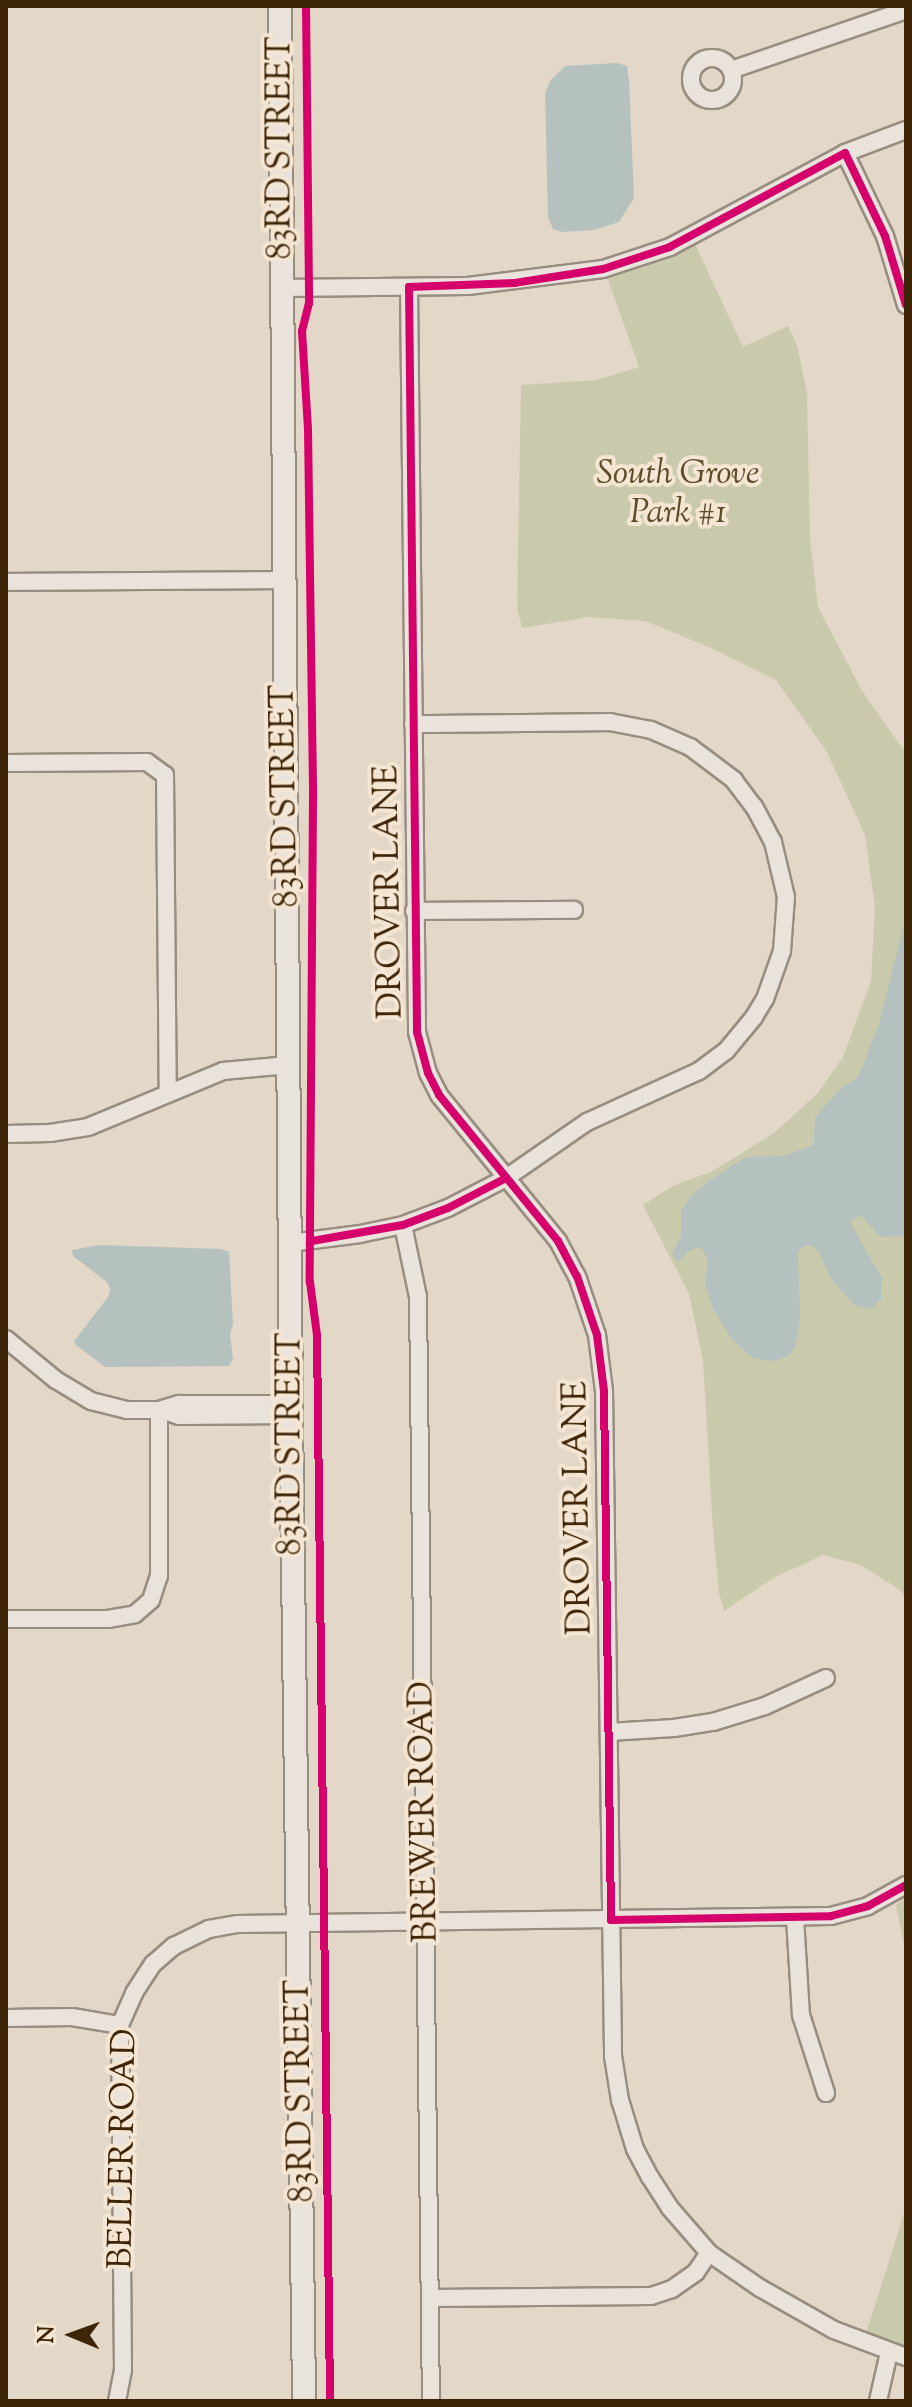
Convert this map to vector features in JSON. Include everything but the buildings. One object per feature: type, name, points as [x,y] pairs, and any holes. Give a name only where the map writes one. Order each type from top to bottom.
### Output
[{"type":"main road","name":"83RD STREET","points":[[280,6],[291,1410],[304,2401]]},
{"type":"street","points":[[731,70],[906,10]]},
{"type":"street","points":[[281,288],[515,283],[603,269],[644,257],[704,230],[845,153],[906,130]]},
{"type":"street","points":[[845,153],[885,236],[906,305]]},
{"type":"street","name":"DROVER LANE","points":[[409,287],[414,1005],[428,1073],[460,1125],[563,1250],[584,1293],[597,1335],[604,1391],[613,2056],[629,2131],[659,2193],[709,2253],[805,2314],[906,2357]]},
{"type":"street","points":[[6,582],[283,580]]},
{"type":"street","points":[[290,1243],[403,1225],[448,1208],[506,1178],[587,1122],[681,1081],[726,1051],[754,1017],[777,970],[785,936],[783,875],[765,826],[734,780],[674,739],[651,730],[610,722],[413,724]]},
{"type":"street","points":[[6,763],[147,762],[162,770],[166,782],[168,1093]]},
{"type":"street","points":[[414,911],[574,910]]},
{"type":"street","points":[[6,1134],[50,1133],[88,1127],[223,1071],[289,1065]]},
{"type":"street","name":"BREWER ROAD","points":[[403,1225],[418,1297],[431,2401]]},
{"type":"street","points":[[6,1339],[56,1380],[91,1401],[127,1410],[159,1410],[179,1404],[291,1410]]},
{"type":"street","points":[[6,1619],[108,1619],[135,1614],[151,1600],[159,1576],[159,1410]]},
{"type":"street","points":[[609,1732],[713,1722],[765,1706],[826,1678]]},
{"type":"street","name":"BELLER ROAD","points":[[117,2401],[123,2370],[120,2025],[134,1993],[153,1964],[184,1940],[221,1926],[795,1918],[854,1911],[906,1885]]},
{"type":"street","points":[[795,1918],[801,2015],[826,2093]]},
{"type":"street","points":[[6,2018],[72,2017],[120,2025]]},
{"type":"street","points":[[430,2298],[651,2296],[672,2289],[696,2272],[709,2253]]},
{"type":"street","points":[[878,2401],[889,2352]]},
{"type":"green space","name":"South Grove Park #1","points":[[695,244],[743,347],[788,326],[797,345],[807,393],[810,538],[818,607],[862,691],[906,753],[906,1599],[900,1590],[861,1565],[823,1555],[775,1577],[724,1611],[719,1593],[713,1530],[703,1360],[689,1294],[643,1205],[673,1186],[713,1171],[774,1133],[818,1093],[843,1057],[871,981],[875,907],[865,835],[827,752],[776,680],[709,647],[645,621],[588,617],[522,628],[517,607],[521,385],[596,380],[639,367],[607,277],[649,265]]},
{"type":"green space","points":[[906,1898],[906,1956],[896,1905]]},
{"type":"green space","points":[[906,2208],[906,2348],[865,2336]]},
{"type":"shaded area","points":[[617,63],[627,66],[629,80],[634,198],[619,222],[594,230],[562,232],[553,229],[548,217],[545,94],[550,81],[565,66]]},
{"type":"shaded area","points":[[906,916],[906,1236],[881,1237],[860,1215],[850,1222],[882,1279],[881,1299],[872,1308],[857,1307],[831,1279],[820,1254],[813,1246],[804,1246],[798,1251],[800,1320],[795,1348],[787,1357],[775,1361],[753,1358],[732,1340],[713,1309],[705,1283],[708,1260],[701,1247],[689,1251],[678,1261],[672,1254],[681,1235],[681,1211],[690,1197],[710,1180],[746,1157],[784,1156],[814,1145],[815,1117],[842,1087],[858,1077],[879,1024]]},
{"type":"shaded area","points":[[99,1245],[221,1249],[229,1252],[233,1359],[229,1366],[105,1367],[76,1345],[74,1341],[109,1296],[110,1289],[107,1282],[73,1256],[72,1250]]},
{"type":"cycle path","points":[[306,6],[309,303],[302,331],[308,429],[313,798],[310,1282],[317,1335],[330,2401]]},
{"type":"cycle path","points":[[906,305],[885,236],[845,153],[670,247],[603,269],[515,283],[409,287],[417,1032],[428,1073],[439,1095],[558,1241],[577,1276],[597,1335],[604,1391],[611,1920],[831,1916],[868,1906],[906,1885]]},
{"type":"cycle path","points":[[312,1241],[403,1225],[448,1208],[506,1178]]}]
